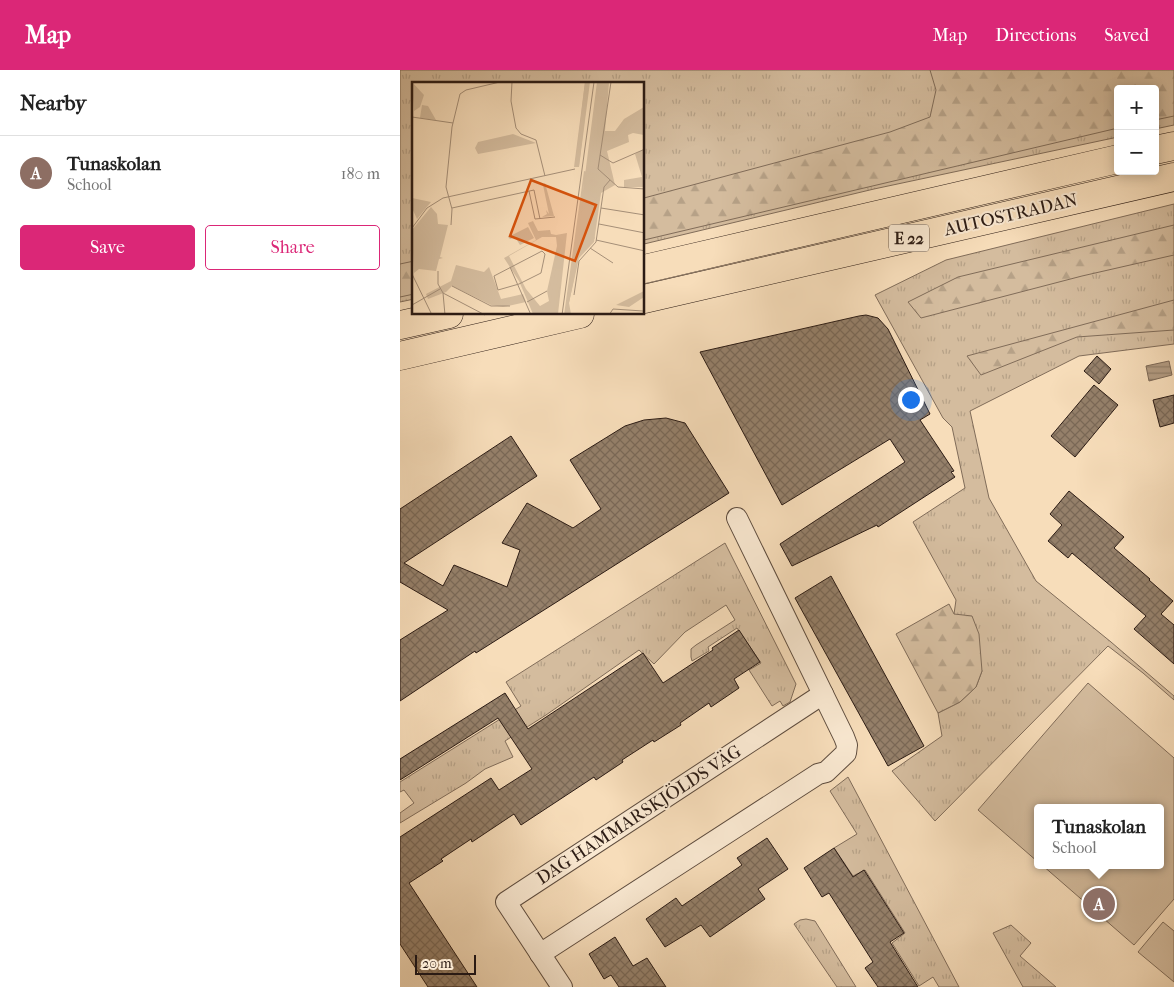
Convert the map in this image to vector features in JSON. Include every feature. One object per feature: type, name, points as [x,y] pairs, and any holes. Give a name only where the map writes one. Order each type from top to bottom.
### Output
[{"type":"highway","points":[[1159,149],[1174,146]]},
{"type":"highway","name":"AUTOSTRADAN","points":[[645,268],[1114,160]]},
{"type":"highway","name":"AUTOSTRADAN","points":[[645,299],[1174,177]]},
{"type":"highway","points":[[400,325],[445,315]]},
{"type":"highway","points":[[400,356],[576,315]]},
{"type":"street","points":[[540,954],[778,799],[818,774],[826,772],[846,753],[847,745],[844,737],[737,518]]},
{"type":"street","name":"DAG HAMMARSKJÖLDS VÄG","points":[[562,987],[506,902],[823,694]]},
{"type":"green space","points":[[400,70],[1174,70],[1174,125],[1159,128],[1159,85],[1114,85],[1114,138],[874,189],[645,244],[645,82],[412,82],[412,299],[400,302]]},
{"type":"green space","points":[[930,70],[1174,70],[1174,116],[1159,119],[1159,85],[1114,85],[1114,129],[645,240],[645,198],[890,132],[930,117],[936,90]]},
{"type":"green space","points":[[1174,204],[1174,344],[1079,356],[970,411],[989,498],[1036,581],[1174,696],[1174,700],[1108,646],[935,821],[892,771],[942,736],[938,713],[960,702],[976,687],[982,671],[954,614],[956,600],[913,522],[965,488],[952,427],[943,418],[875,295],[946,260]]},
{"type":"green space","points":[[1174,225],[1174,255],[1082,276],[921,318],[908,302],[958,277]]},
{"type":"green space","points":[[412,261],[412,294],[400,297],[400,264]]},
{"type":"green space","points":[[1174,300],[1174,330],[1077,337],[981,375],[967,356]]},
{"type":"green space","points":[[725,543],[796,684],[790,702],[783,706],[780,701],[772,706],[749,670],[761,663],[737,628],[708,647],[709,651],[692,661],[691,649],[735,620],[726,605],[685,632],[654,664],[639,650],[546,715],[505,741],[513,757],[485,769],[466,783],[400,823],[400,813],[414,803],[404,790],[400,792],[400,782],[521,706],[506,682]]},
{"type":"green space","points":[[949,604],[954,614],[972,616],[979,634],[982,671],[976,687],[960,702],[938,713],[896,634]]},
{"type":"green space","points":[[1088,683],[1174,758],[1174,899],[1134,945],[1047,869],[1164,869],[1164,804],[1034,804],[1034,859],[978,810]]},
{"type":"green space","points":[[848,777],[959,987],[939,987],[933,977],[919,986],[892,943],[905,933],[865,870],[853,876],[834,848],[857,834],[830,791]]},
{"type":"green space","points":[[806,919],[815,921],[856,987],[837,987],[794,924]]},
{"type":"green space","points":[[1163,922],[1174,931],[1174,982],[1138,952]]},
{"type":"green space","points":[[1011,925],[1031,943],[1020,956],[1056,987],[1023,987],[993,933]]},
{"type":"shaded area","points":[[1169,361],[1172,375],[1149,381],[1146,366]]},
{"type":"building","points":[[866,315],[878,318],[888,329],[930,414],[920,420],[954,471],[951,472],[955,477],[878,527],[877,525],[792,566],[780,544],[905,462],[890,439],[782,505],[700,352]]},
{"type":"building","points":[[1097,356],[1111,369],[1099,384],[1084,371]]},
{"type":"building","points":[[1094,385],[1118,405],[1075,457],[1051,436]]},
{"type":"building","points":[[1174,395],[1174,423],[1160,427],[1153,400]]},
{"type":"building","points":[[666,418],[685,423],[729,493],[476,653],[475,651],[400,701],[400,640],[448,610],[400,582],[400,509],[511,436],[537,476],[404,563],[443,586],[454,565],[507,587],[520,550],[502,543],[527,503],[573,528],[601,509],[570,460],[625,426],[644,420]]},
{"type":"building","points":[[1069,491],[1124,537],[1114,548],[1173,601],[1161,614],[1174,625],[1174,664],[1134,629],[1146,616],[1072,553],[1068,558],[1048,541],[1062,525],[1050,514]]},
{"type":"building","points":[[831,576],[924,746],[888,766],[795,598]]},
{"type":"building","points":[[739,630],[760,662],[734,679],[739,688],[711,707],[709,703],[680,723],[681,725],[654,742],[653,740],[596,780],[594,777],[521,825],[514,814],[472,842],[471,839],[441,859],[443,861],[409,883],[477,987],[428,987],[400,944],[400,837],[491,778],[499,790],[532,769],[498,718],[400,780],[400,759],[505,693],[528,729],[643,653],[663,683],[713,650],[712,648]]},
{"type":"building","points":[[767,838],[788,869],[758,889],[765,899],[710,937],[701,925],[665,947],[646,919],[676,898],[682,906],[742,865],[737,858]]},
{"type":"building","points":[[834,848],[853,877],[864,870],[904,933],[890,942],[918,987],[878,987],[865,968],[873,962],[829,893],[822,897],[804,868]]},
{"type":"building","points":[[615,937],[633,966],[647,958],[666,987],[619,987],[611,975],[604,979],[589,954]]},
{"type":"place","name":"Tunaskolan","points":[[1099,904]]}]
